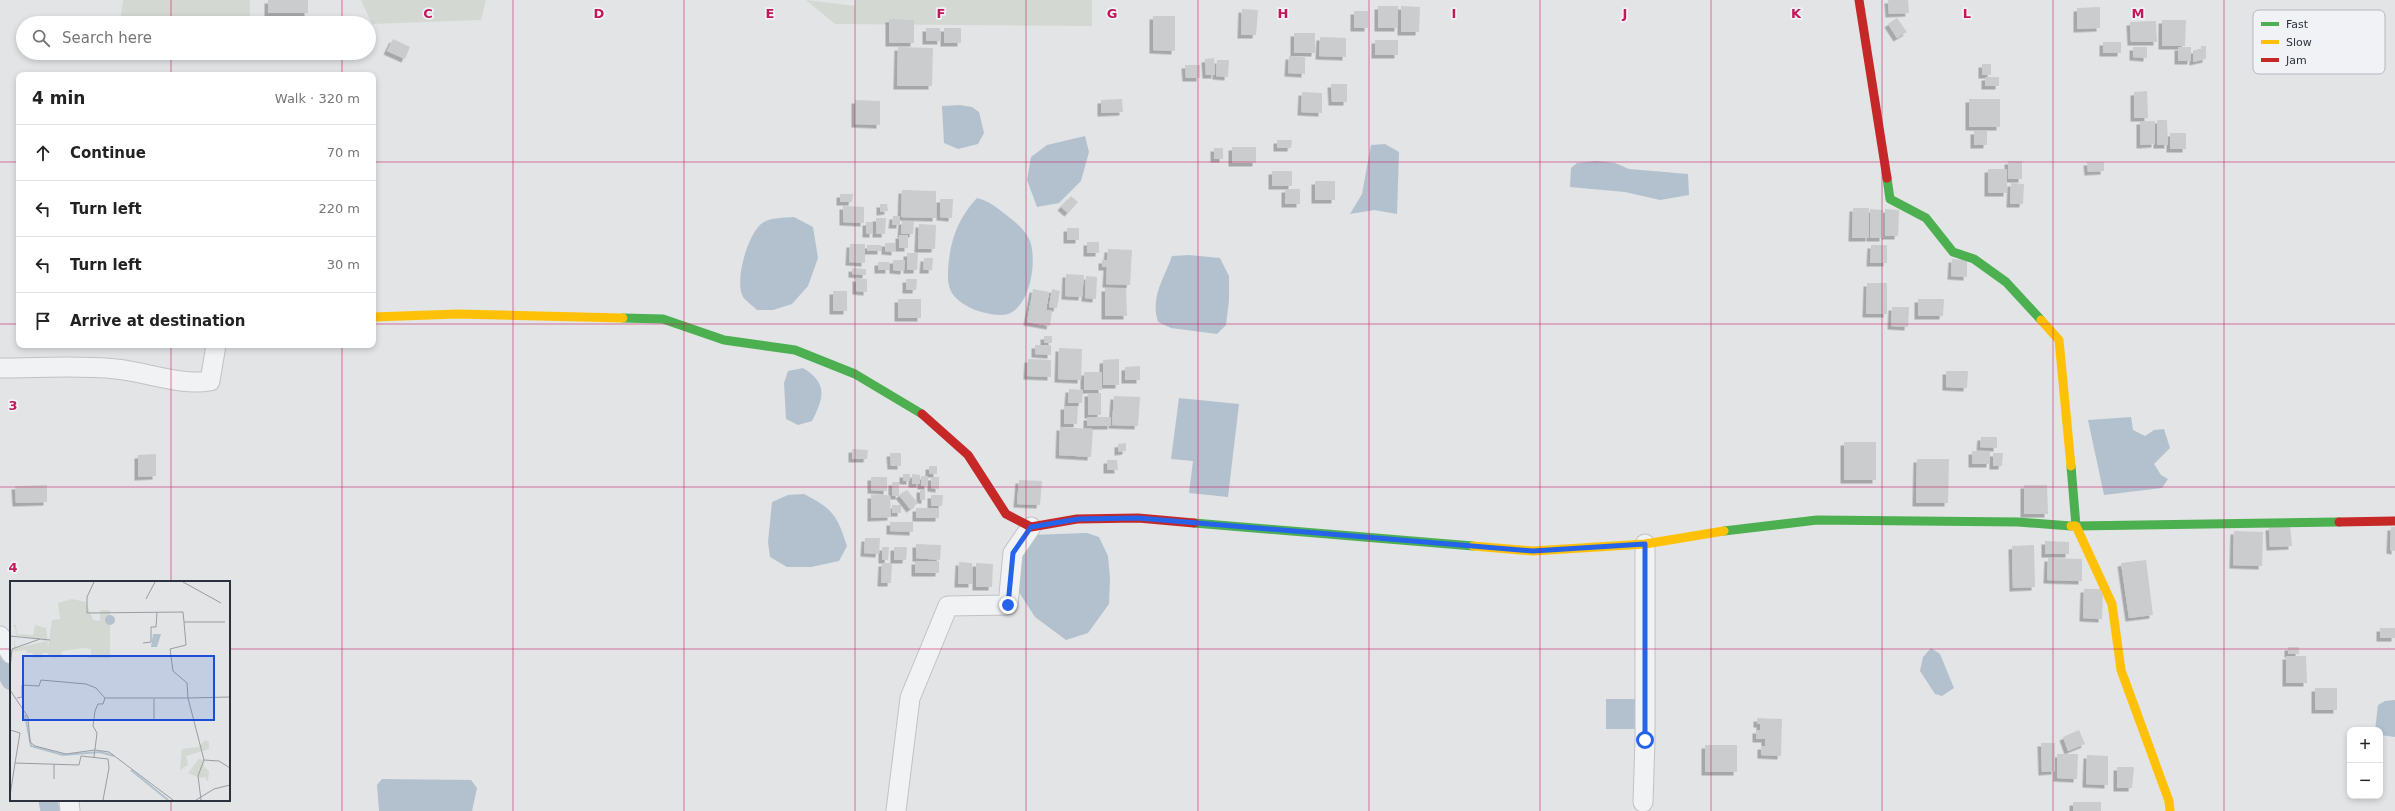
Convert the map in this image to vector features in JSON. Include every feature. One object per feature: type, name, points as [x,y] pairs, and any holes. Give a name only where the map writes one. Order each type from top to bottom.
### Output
[{"type":"street","points":[[1859,0],[1890,199],[1926,218],[1953,252],[1974,259],[2006,282],[2059,340],[2076,526],[2112,604],[2121,670],[2160,784],[2169,801],[2170,811]]},
{"type":"street","points":[[376,317],[458,314],[663,319],[724,340],[795,350],[855,374],[916,409],[968,455],[1006,514],[1031,527],[1078,519],[1138,518],[1533,551],[1645,544],[1690,535],[1817,520],[2018,522],[2076,526],[2395,521]]},
{"type":"street","points":[[0,368],[73,366],[116,369],[195,383],[210,381],[216,348]]},
{"type":"street","points":[[896,811],[910,698],[948,606],[1008,605],[1013,553],[1031,527]]},
{"type":"street","points":[[1643,802],[1645,740],[1645,544]]},
{"type":"street","points":[[0,636],[10,652]]},
{"type":"street","points":[[68,801],[70,811]]},
{"type":"shaded area","points":[[123,0],[250,0],[250,16],[121,16]]},
{"type":"shaded area","points":[[361,0],[486,0],[481,20],[376,24],[376,16],[368,16]]},
{"type":"shaded area","points":[[806,0],[855,6],[855,0],[1092,0],[1092,26],[835,24]]},
{"type":"water","points":[[960,105],[972,107],[979,112],[984,133],[978,144],[958,149],[944,143],[942,106]]},
{"type":"water","points":[[1085,136],[1089,152],[1081,181],[1059,203],[1037,207],[1027,180],[1031,157],[1047,145]]},
{"type":"water","points":[[1385,144],[1399,152],[1397,214],[1374,210],[1350,214],[1362,194],[1371,145]]},
{"type":"water","points":[[1597,161],[1615,163],[1629,169],[1688,174],[1689,195],[1660,200],[1625,192],[1570,187],[1571,168],[1577,163]]},
{"type":"water","points":[[977,198],[992,204],[1012,220],[1023,229],[1030,241],[1033,259],[1027,292],[1022,302],[1016,309],[1008,314],[993,314],[981,312],[971,308],[958,300],[950,289],[948,278],[952,242],[964,214]]},
{"type":"water","points":[[794,217],[813,227],[818,258],[808,286],[792,304],[773,310],[757,310],[743,297],[741,289],[741,269],[747,247],[756,230],[764,222],[777,218]]},
{"type":"water","points":[[1189,255],[1220,258],[1229,276],[1229,300],[1226,325],[1217,334],[1171,328],[1158,322],[1156,313],[1157,296],[1172,256]]},
{"type":"water","points":[[803,368],[817,379],[820,385],[821,398],[812,421],[798,425],[786,419],[784,383],[788,371]]},
{"type":"water","points":[[1179,398],[1239,404],[1228,497],[1189,493],[1193,461],[1171,459]]},
{"type":"water","points":[[2131,417],[2133,430],[2145,436],[2154,430],[2164,429],[2170,448],[2154,464],[2161,475],[2168,479],[2162,488],[2104,495],[2088,420]]},
{"type":"water","points":[[804,494],[822,504],[837,520],[847,546],[839,561],[811,567],[787,567],[770,557],[768,542],[772,502],[788,495]]},
{"type":"water","points":[[1087,533],[1099,537],[1108,556],[1110,578],[1109,604],[1088,633],[1066,640],[1035,617],[1017,589],[1021,559],[1030,535]]},
{"type":"water","points":[[1931,648],[1940,654],[1954,688],[1942,696],[1935,694],[1920,671],[1923,657]]},
{"type":"water","points":[[1606,699],[1638,699],[1638,729],[1606,729]]},
{"type":"water","points":[[2395,700],[2395,737],[2383,735],[2383,727],[2375,727],[2378,705],[2385,701]]},
{"type":"water","points":[[382,779],[471,780],[477,788],[472,811],[379,811],[377,785]]},
{"type":"building","points":[[268,0],[308,0],[308,13],[268,13]]},
{"type":"building","points":[[1888,0],[1908,0],[1909,13],[1889,14]]},
{"type":"building","points":[[1378,6],[1398,6],[1398,28],[1378,28]]},
{"type":"building","points":[[1401,6],[1420,7],[1419,32],[1401,32]]},
{"type":"building","points":[[2100,7],[2100,28],[2077,29],[2077,8]]},
{"type":"building","points":[[1242,9],[1258,10],[1256,35],[1241,35]]},
{"type":"building","points":[[1354,11],[1368,11],[1368,28],[1354,28]]},
{"type":"building","points":[[1153,16],[1175,16],[1175,51],[1153,50]]},
{"type":"building","points":[[1897,18],[1907,32],[1897,38],[1888,24]]},
{"type":"building","points":[[889,19],[914,20],[914,43],[889,43]]},
{"type":"building","points":[[2162,20],[2186,20],[2185,46],[2162,46]]},
{"type":"building","points":[[2156,21],[2157,42],[2131,42],[2130,22]]},
{"type":"building","points":[[926,28],[940,28],[941,41],[926,41]]},
{"type":"building","points":[[944,28],[961,28],[961,43],[944,43]]},
{"type":"building","points":[[1294,33],[1315,33],[1315,53],[1294,53]]},
{"type":"building","points":[[1320,37],[1346,38],[1346,57],[1319,56]]},
{"type":"building","points":[[393,39],[410,47],[405,59],[387,51]]},
{"type":"building","points":[[1375,40],[1398,40],[1398,55],[1375,55]]},
{"type":"building","points":[[2103,42],[2121,42],[2121,53],[2103,53]]},
{"type":"building","points":[[2201,46],[2206,46],[2206,59],[2193,62],[2193,50],[2201,50]]},
{"type":"building","points":[[898,47],[933,48],[932,86],[897,86]]},
{"type":"building","points":[[2133,47],[2147,47],[2147,58],[2133,57]]},
{"type":"building","points":[[2178,47],[2191,47],[2191,61],[2178,61]]},
{"type":"building","points":[[1289,56],[1305,57],[1305,74],[1288,73]]},
{"type":"building","points":[[1214,58],[1215,75],[1206,75],[1205,59]]},
{"type":"building","points":[[1217,60],[1229,60],[1228,77],[1216,76]]},
{"type":"building","points":[[1982,64],[1991,64],[1991,75],[1982,75]]},
{"type":"building","points":[[1185,65],[1200,65],[1200,78],[1186,78]]},
{"type":"building","points":[[1985,77],[1999,77],[1999,86],[1985,86]]},
{"type":"building","points":[[1331,84],[1347,84],[1347,102],[1332,102]]},
{"type":"building","points":[[2147,91],[2148,118],[2134,118],[2134,92]]},
{"type":"building","points":[[1302,92],[1322,93],[1322,113],[1301,112]]},
{"type":"building","points":[[1122,99],[1123,112],[1101,113],[1101,100]]},
{"type":"building","points":[[1969,99],[2000,99],[2000,127],[1969,127]]},
{"type":"building","points":[[855,100],[880,101],[880,125],[855,124]]},
{"type":"building","points":[[2157,120],[2167,120],[2168,145],[2157,145]]},
{"type":"building","points":[[2140,121],[2155,121],[2155,144],[2140,145]]},
{"type":"building","points":[[1974,131],[1987,131],[1987,145],[1974,145]]},
{"type":"building","points":[[2170,133],[2186,133],[2186,149],[2170,149]]},
{"type":"building","points":[[1277,140],[1292,140],[1291,148],[1277,148]]},
{"type":"building","points":[[1232,147],[1256,147],[1256,163],[1232,163]]},
{"type":"building","points":[[1214,148],[1223,148],[1223,159],[1214,159]]},
{"type":"building","points":[[2008,161],[2022,161],[2022,179],[2008,179]]},
{"type":"building","points":[[2087,162],[2104,162],[2104,171],[2088,172]]},
{"type":"building","points":[[1988,169],[2007,169],[2007,193],[1988,193]]},
{"type":"building","points":[[1272,171],[1292,171],[1292,186],[1272,186]]},
{"type":"building","points":[[1315,181],[1335,181],[1335,200],[1315,200]]},
{"type":"building","points":[[2011,183],[2024,184],[2023,204],[2010,204]]},
{"type":"building","points":[[1285,189],[1300,189],[1300,204],[1285,204]]},
{"type":"building","points":[[902,190],[936,191],[936,218],[901,217]]},
{"type":"building","points":[[840,194],[853,194],[852,202],[840,202]]},
{"type":"building","points":[[1071,196],[1078,202],[1068,213],[1061,207]]},
{"type":"building","points":[[940,199],[953,199],[952,218],[940,217]]},
{"type":"building","points":[[880,204],[887,204],[888,211],[880,212]]},
{"type":"building","points":[[843,206],[864,207],[864,223],[843,222]]},
{"type":"building","points":[[1853,208],[1869,208],[1869,238],[1852,238]]},
{"type":"building","points":[[1870,209],[1883,210],[1883,238],[1870,238]]},
{"type":"building","points":[[1885,209],[1899,210],[1898,236],[1885,236]]},
{"type":"building","points":[[893,216],[900,216],[900,225],[892,225]]},
{"type":"building","points":[[876,218],[886,218],[885,234],[876,234]]},
{"type":"building","points":[[902,221],[914,221],[913,234],[901,234]]},
{"type":"building","points":[[866,222],[873,222],[873,234],[866,234]]},
{"type":"building","points":[[919,224],[936,225],[935,249],[918,249]]},
{"type":"building","points":[[1067,228],[1079,228],[1079,240],[1067,240]]},
{"type":"building","points":[[899,235],[908,235],[908,248],[899,248]]},
{"type":"building","points":[[1087,242],[1099,242],[1099,253],[1087,253]]},
{"type":"building","points":[[885,243],[895,243],[895,252],[885,251]]},
{"type":"building","points":[[850,244],[865,244],[865,263],[849,262]]},
{"type":"building","points":[[867,245],[881,245],[881,251],[867,251]]},
{"type":"building","points":[[1871,245],[1887,245],[1887,263],[1870,263]]},
{"type":"building","points":[[1108,249],[1132,250],[1130,285],[1106,284],[1107,267],[1102,267],[1102,260],[1107,260]]},
{"type":"building","points":[[907,253],[918,253],[917,270],[907,270]]},
{"type":"building","points":[[924,258],[933,258],[932,270],[923,270]]},
{"type":"building","points":[[1952,259],[1967,260],[1967,277],[1951,276]]},
{"type":"building","points":[[893,260],[905,260],[904,271],[893,270]]},
{"type":"building","points":[[878,262],[889,262],[889,270],[878,270]]},
{"type":"building","points":[[852,268],[866,269],[866,275],[852,274]]},
{"type":"building","points":[[1066,274],[1084,275],[1082,297],[1065,296]]},
{"type":"building","points":[[1086,276],[1097,277],[1096,299],[1085,298]]},
{"type":"building","points":[[856,278],[867,279],[867,292],[856,291]]},
{"type":"building","points":[[906,279],[917,279],[916,290],[906,290]]},
{"type":"building","points":[[1867,283],[1887,283],[1887,314],[1866,314]]},
{"type":"building","points":[[1105,288],[1126,288],[1127,316],[1105,316]]},
{"type":"building","points":[[1033,289],[1049,292],[1046,310],[1052,311],[1050,326],[1027,322]]},
{"type":"building","points":[[1052,289],[1060,291],[1057,308],[1049,307]]},
{"type":"building","points":[[833,291],[847,291],[847,311],[833,311]]},
{"type":"building","points":[[898,299],[921,299],[921,318],[898,318]]},
{"type":"building","points":[[1918,299],[1944,299],[1943,316],[1918,316]]},
{"type":"building","points":[[1892,307],[1909,307],[1908,327],[1891,326]]},
{"type":"building","points":[[1044,336],[1052,336],[1052,343],[1044,343]]},
{"type":"building","points":[[1035,345],[1051,345],[1051,355],[1035,354]]},
{"type":"building","points":[[1059,348],[1082,349],[1081,380],[1058,379]]},
{"type":"building","points":[[1028,359],[1051,360],[1051,377],[1027,376]]},
{"type":"building","points":[[1119,359],[1119,385],[1103,385],[1103,360]]},
{"type":"building","points":[[1140,366],[1140,380],[1125,380],[1125,367]]},
{"type":"building","points":[[1946,371],[1968,371],[1967,388],[1946,387]]},
{"type":"building","points":[[1084,372],[1102,372],[1102,390],[1084,390]]},
{"type":"building","points":[[1069,389],[1083,390],[1082,403],[1068,403]]},
{"type":"building","points":[[1088,393],[1101,393],[1101,415],[1088,415]]},
{"type":"building","points":[[1114,396],[1140,397],[1138,426],[1112,425]]},
{"type":"building","points":[[1064,406],[1078,406],[1077,424],[1064,424]]},
{"type":"building","points":[[1087,417],[1111,417],[1111,426],[1087,426]]},
{"type":"building","points":[[1060,427],[1093,429],[1091,457],[1059,455]]},
{"type":"building","points":[[1981,437],[1997,437],[1997,448],[1980,447]]},
{"type":"building","points":[[1844,442],[1876,442],[1876,480],[1844,480]]},
{"type":"building","points":[[1126,443],[1126,451],[1118,452],[1118,444]]},
{"type":"building","points":[[852,449],[868,450],[867,459],[852,459]]},
{"type":"building","points":[[1972,451],[1990,451],[1990,464],[1972,464]]},
{"type":"building","points":[[890,453],[901,453],[901,466],[891,466]]},
{"type":"building","points":[[1993,453],[2003,453],[2002,466],[1993,466]]},
{"type":"building","points":[[156,454],[156,476],[138,477],[138,455]]},
{"type":"building","points":[[1917,459],[1949,459],[1948,503],[1916,503]]},
{"type":"building","points":[[1107,460],[1117,460],[1118,470],[1107,470]]},
{"type":"building","points":[[929,466],[937,466],[937,474],[929,474]]},
{"type":"building","points":[[903,474],[910,474],[910,481],[903,481]]},
{"type":"building","points":[[912,474],[920,475],[920,484],[912,484]]},
{"type":"building","points":[[921,476],[928,476],[928,486],[921,486]]},
{"type":"building","points":[[871,477],[887,477],[887,491],[871,490]]},
{"type":"building","points":[[931,477],[939,477],[939,489],[931,488]]},
{"type":"building","points":[[1019,480],[1042,481],[1040,505],[1017,504]]},
{"type":"building","points":[[892,482],[899,482],[899,496],[892,496]]},
{"type":"building","points":[[47,485],[47,502],[16,503],[15,486]]},
{"type":"building","points":[[2024,485],[2047,485],[2048,514],[2024,514]]},
{"type":"building","points":[[920,489],[925,489],[925,500],[920,500]]},
{"type":"building","points":[[907,490],[918,503],[910,509],[899,495]]},
{"type":"building","points":[[871,495],[890,495],[891,517],[871,518]]},
{"type":"building","points":[[931,495],[943,495],[942,506],[931,506]]},
{"type":"building","points":[[892,505],[901,505],[901,513],[892,513]]},
{"type":"building","points":[[916,508],[939,508],[939,518],[916,518]]},
{"type":"building","points":[[890,522],[913,522],[913,532],[890,531]]},
{"type":"building","points":[[2290,525],[2292,546],[2270,547],[2269,527]]},
{"type":"building","points":[[2391,527],[2395,527],[2395,551],[2390,550]]},
{"type":"building","points":[[2234,531],[2263,532],[2262,566],[2233,565]]},
{"type":"building","points":[[865,538],[880,538],[879,554],[864,553]]},
{"type":"building","points":[[2045,541],[2069,542],[2069,554],[2045,554]]},
{"type":"building","points":[[916,544],[941,545],[940,560],[916,558]]},
{"type":"building","points":[[2034,545],[2035,587],[2013,588],[2012,546]]},
{"type":"building","points":[[882,547],[889,547],[888,560],[882,560]]},
{"type":"building","points":[[894,547],[907,547],[906,560],[894,560]]},
{"type":"building","points":[[2048,558],[2082,559],[2082,581],[2047,580]]},
{"type":"building","points":[[2146,560],[2153,615],[2129,618],[2121,563]]},
{"type":"building","points":[[915,561],[939,561],[939,573],[915,573]]},
{"type":"building","points":[[959,562],[972,563],[972,584],[958,584]]},
{"type":"building","points":[[882,563],[892,563],[891,583],[881,583]]},
{"type":"building","points":[[976,563],[993,564],[992,587],[976,587]]},
{"type":"building","points":[[2084,589],[2103,589],[2102,619],[2083,618]]},
{"type":"building","points":[[2380,628],[2395,628],[2395,638],[2380,638]]},
{"type":"building","points":[[2288,647],[2299,647],[2299,654],[2288,654]]},
{"type":"building","points":[[2286,656],[2306,656],[2307,683],[2286,683]]},
{"type":"building","points":[[2315,688],[2337,688],[2337,710],[2315,710]]},
{"type":"building","points":[[1757,718],[1782,719],[1781,756],[1761,755],[1761,746],[1765,746],[1765,739],[1756,739],[1756,730],[1760,730],[1760,724],[1757,724]]},
{"type":"building","points":[[2079,730],[2085,744],[2068,751],[2063,737]]},
{"type":"building","points":[[2041,743],[2055,743],[2055,771],[2042,772]]},
{"type":"building","points":[[1705,745],[1737,745],[1737,772],[1705,772]]},
{"type":"building","points":[[2057,754],[2078,754],[2077,779],[2057,778]]},
{"type":"building","points":[[2087,755],[2108,756],[2108,785],[2086,784]]},
{"type":"building","points":[[2117,767],[2134,767],[2132,788],[2117,788]]},
{"type":"building","points":[[2073,802],[2101,802],[2101,811],[2073,811]]},
{"type":"waterway","points":[[0,661],[10,679]]},
{"type":"waterway","points":[[48,801],[50,811]]},
{"type":"traffic: fast","points":[[1887,178],[1890,199],[1926,218],[1953,252],[1974,259],[2006,282],[2041,320]]},
{"type":"traffic: fast","points":[[623,318],[663,319],[724,340],[795,350],[855,374],[922,414]]},
{"type":"traffic: fast","points":[[2071,466],[2076,526],[2339,522]]},
{"type":"traffic: fast","points":[[1724,531],[1817,520],[2018,522],[2071,526]]},
{"type":"traffic: fast","points":[[1194,523],[1473,546]]},
{"type":"traffic: slow","points":[[376,317],[458,314],[623,318]]},
{"type":"traffic: slow","points":[[2041,320],[2059,340],[2071,466]]},
{"type":"traffic: slow","points":[[2071,526],[2076,526],[2112,604],[2121,670],[2169,801],[2170,811]]},
{"type":"traffic: slow","points":[[1473,546],[1533,551],[1645,544],[1724,531]]},
{"type":"traffic: jam","points":[[1859,0],[1887,178]]},
{"type":"traffic: jam","points":[[922,414],[968,455],[1006,514],[1031,527],[1077,519],[1138,518],[1194,523]]},
{"type":"traffic: jam","points":[[2339,522],[2395,521]]},
{"type":"route","points":[[1008,605],[1013,553],[1031,527],[1078,519],[1138,518],[1533,551],[1645,544],[1645,740]]}]
